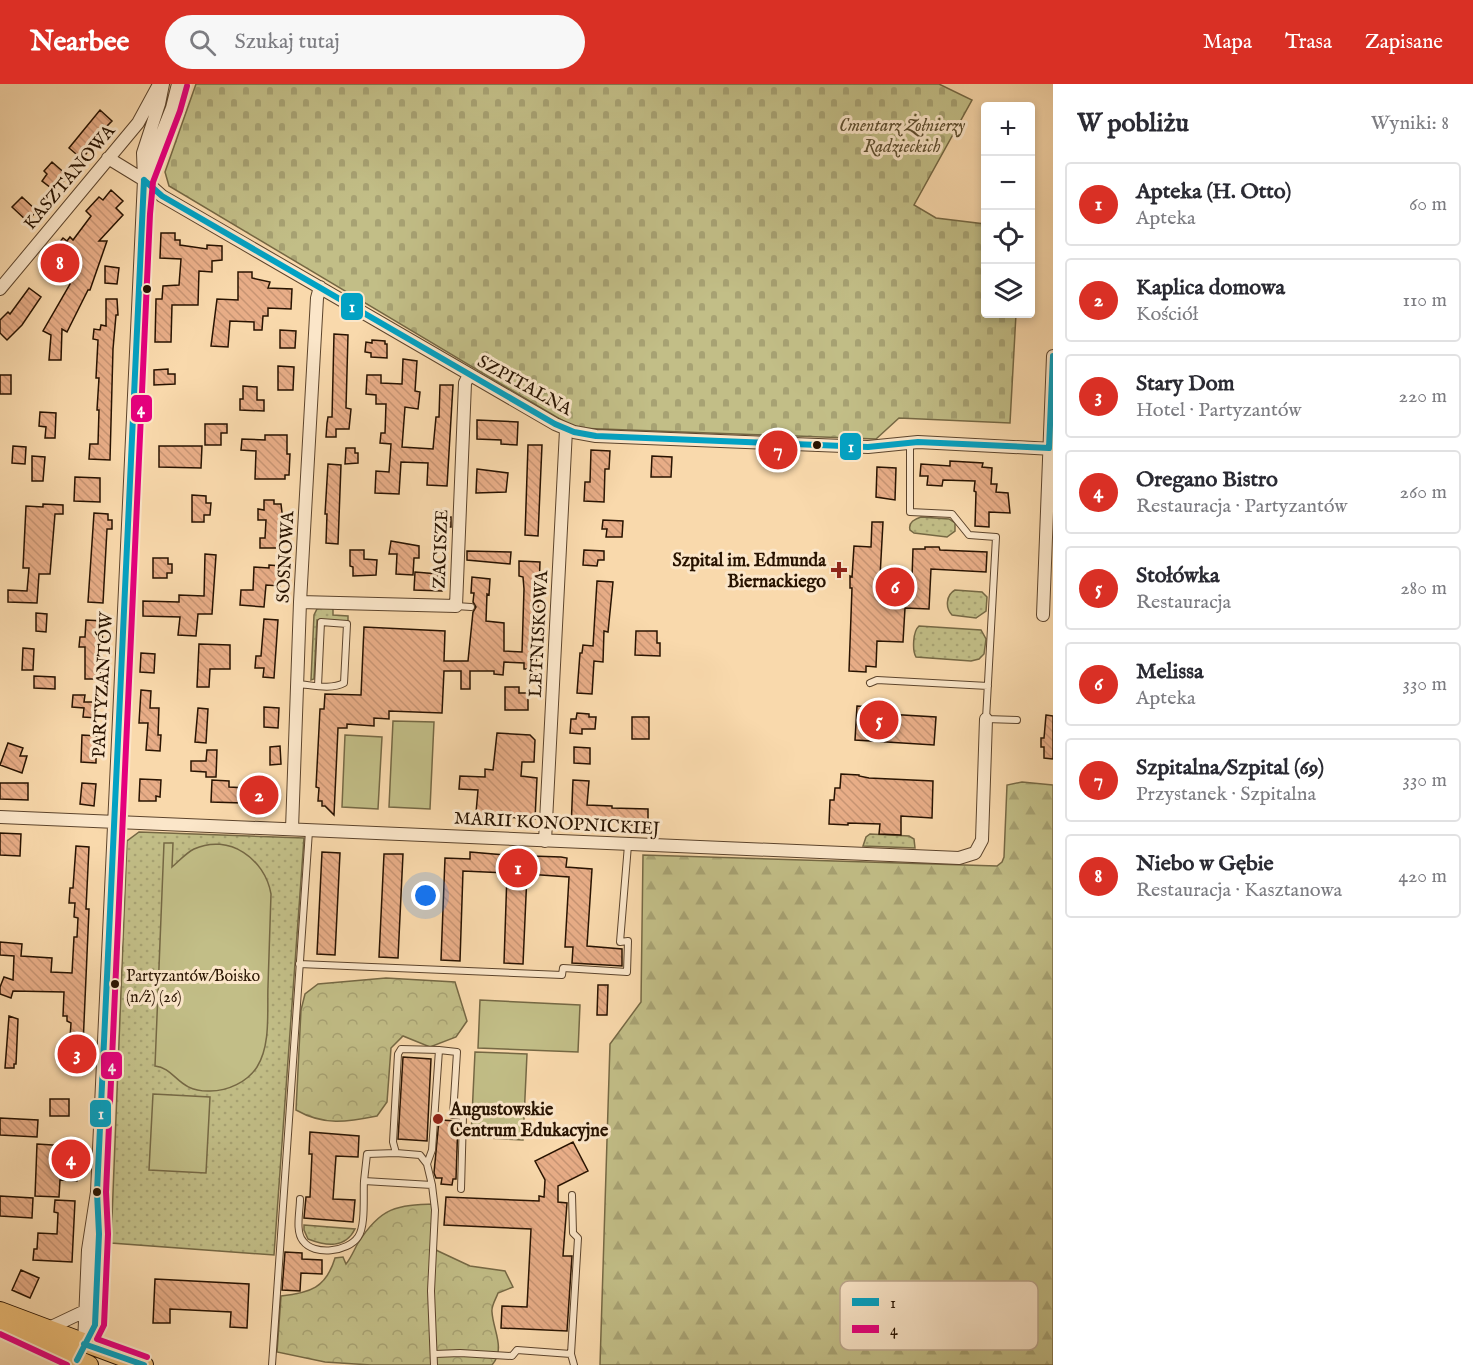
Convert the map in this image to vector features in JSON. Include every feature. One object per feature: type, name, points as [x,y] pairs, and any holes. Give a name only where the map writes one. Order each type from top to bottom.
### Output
[{"type":"main road","points":[[0,1311],[47,1329],[83,1356]]},
{"type":"main road","points":[[0,1324],[83,1356],[144,1365]]},
{"type":"street","name":"KASZTANOWA","points":[[0,289],[138,123],[161,84]]},
{"type":"street","name":"PARTYZANTÓW","points":[[83,1356],[95,1325],[99,1234],[97,1192],[144,180],[143,153],[159,104],[161,84]]},
{"type":"street","points":[[144,180],[172,108],[178,84]]},
{"type":"street","name":"SZPITALNA","points":[[108,158],[144,180],[162,195],[469,375],[566,429],[583,435],[862,447],[910,442],[1051,449]]},
{"type":"street","name":"SOSNOWA","points":[[292,829],[300,603],[317,298],[320,287]]},
{"type":"street","points":[[1043,615],[1053,356]]},
{"type":"street","name":"ZACISZE","points":[[300,603],[456,606],[465,383],[469,375]]},
{"type":"street","name":"LETNISKOWA","points":[[545,841],[566,429]]},
{"type":"street","name":"MARII KONOPNICKIEJ","points":[[0,817],[959,858],[970,856],[979,849],[983,835],[986,719]]},
{"type":"street","name":"PARTYZANTÓW","points":[[83,1356],[88,1250],[97,1192]]},
{"type":"street","points":[[47,1329],[85,1311]]},
{"type":"lane","points":[[910,442],[910,512],[952,514],[969,535],[996,537],[986,719],[1017,720]]},
{"type":"lane","points":[[456,606],[471,607]]},
{"type":"lane","points":[[298,684],[318,686],[338,686],[344,683],[347,624],[321,622],[318,686]]},
{"type":"lane","points":[[870,683],[877,680],[988,686]]},
{"type":"lane","points":[[272,1365],[309,831]]},
{"type":"lane","points":[[299,964],[562,975],[563,968],[627,972],[628,941],[620,942],[628,844]]},
{"type":"lane","points":[[396,1153],[393,1142],[398,1054],[401,1049],[457,1052],[453,1115],[463,1116],[461,1189]]},
{"type":"lane","points":[[427,1164],[432,1150],[439,1050]]},
{"type":"lane","points":[[300,1199],[299,1233],[303,1243],[314,1248],[332,1251],[348,1247],[359,1237],[363,1224],[367,1154],[420,1155],[427,1164],[435,1210],[431,1335],[435,1354],[434,1365]]},
{"type":"lane","points":[[364,1181],[432,1185]]},
{"type":"lane","points":[[572,1195],[573,1233],[578,1238],[572,1354],[574,1365]]},
{"type":"lane","points":[[435,1354],[512,1356],[517,1350],[572,1354]]},
{"type":"green space","name":"Cmentarz Żołnierzy Radzieckich","points":[[196,84],[939,84],[972,100],[914,205],[936,218],[981,224],[981,318],[1016,318],[1010,423],[899,418],[876,439],[575,428],[169,186],[165,172]]},
{"type":"green space","points":[[921,517],[949,519],[955,523],[955,531],[947,537],[914,533],[910,530],[910,525]]},
{"type":"green space","points":[[955,590],[982,592],[987,597],[986,611],[976,618],[952,615],[948,609],[948,602]]},
{"type":"green space","points":[[333,606],[333,615],[348,616],[348,621],[317,620],[314,679],[311,680],[314,615],[317,609]]},
{"type":"green space","points":[[919,626],[981,630],[986,639],[984,654],[979,659],[971,661],[916,657],[914,641],[915,632]]},
{"type":"green space","points":[[393,721],[434,722],[430,809],[389,807]]},
{"type":"green space","points":[[345,735],[382,737],[378,809],[342,807]]},
{"type":"green space","points":[[1022,782],[1053,785],[1053,1365],[600,1365],[610,1044],[641,1002],[643,855],[997,866],[1004,857],[1007,785]]},
{"type":"green space","points":[[139,832],[304,838],[274,1255],[111,1243],[127,841]]},
{"type":"green space","points":[[870,834],[909,836],[914,839],[915,848],[863,846],[866,837]]},
{"type":"green space","points":[[164,843],[173,843],[172,867],[194,849],[207,845],[220,844],[243,852],[261,870],[271,894],[267,1028],[264,1049],[253,1072],[237,1085],[224,1089],[210,1091],[190,1088],[168,1071],[155,1066]]},
{"type":"green space","points":[[386,978],[455,982],[467,1021],[456,1037],[430,1047],[403,1036],[391,1048],[387,1102],[377,1116],[356,1120],[326,1121],[296,1110],[301,1010],[305,994],[318,984]]},
{"type":"green space","points":[[480,1000],[580,1005],[578,1052],[478,1048]]},
{"type":"green space","points":[[475,1052],[527,1054],[523,1140],[471,1137]]},
{"type":"green space","points":[[153,1094],[210,1097],[206,1173],[149,1170]]},
{"type":"green space","points":[[436,1204],[433,1247],[470,1266],[505,1271],[513,1287],[498,1293],[492,1307],[498,1352],[492,1365],[371,1365],[325,1362],[277,1352],[281,1296],[308,1291],[316,1287],[327,1276],[335,1258],[343,1257],[346,1264],[366,1231],[382,1215],[400,1207]]},
{"type":"green space","points":[[304,1225],[355,1229],[346,1240],[328,1244],[308,1239]]},
{"type":"building","points":[[100,110],[112,121],[91,142],[94,144],[82,159],[69,148]]},
{"type":"building","points":[[52,162],[68,176],[55,191],[42,181],[47,174],[44,171]]},
{"type":"building","points":[[111,190],[123,201],[116,208],[123,215],[99,241],[107,241],[90,290],[67,332],[62,329],[61,360],[49,360],[51,335],[43,331],[70,284],[67,281],[71,275],[52,259],[55,255],[51,253],[63,238],[67,241],[70,237],[73,240],[91,216],[86,211],[99,197],[103,200]]},
{"type":"building","points":[[22,197],[37,211],[27,221],[12,207]]},
{"type":"building","points":[[161,233],[175,233],[175,240],[180,240],[180,245],[207,249],[207,245],[222,246],[222,260],[212,261],[212,272],[199,271],[198,305],[172,305],[171,342],[155,342],[156,299],[162,299],[163,286],[179,285],[181,259],[160,258]]},
{"type":"building","points":[[105,266],[119,268],[117,284],[105,283]]},
{"type":"building","points":[[238,272],[252,272],[252,278],[270,282],[268,288],[292,289],[291,309],[268,308],[268,316],[263,316],[262,330],[254,330],[254,322],[230,321],[228,347],[211,346],[217,299],[238,300]]},
{"type":"building","points":[[29,288],[41,297],[22,325],[7,340],[0,333],[0,320],[8,312],[10,314]]},
{"type":"building","points":[[106,299],[117,299],[118,315],[116,315],[113,349],[110,460],[89,459],[90,444],[98,444],[99,378],[96,378],[98,340],[93,339],[94,329],[100,330],[101,325],[106,326]]},
{"type":"building","points":[[280,330],[296,331],[295,348],[280,348]]},
{"type":"building","points":[[334,334],[348,335],[346,408],[351,409],[349,429],[336,429],[336,437],[326,437],[328,417],[332,417]]},
{"type":"building","points":[[372,340],[385,341],[387,358],[371,357],[371,353],[365,352],[366,342],[372,343]]},
{"type":"building","points":[[403,359],[417,361],[415,391],[420,392],[418,409],[405,407],[402,447],[433,449],[436,417],[439,417],[440,385],[453,385],[447,486],[427,485],[428,463],[401,462],[399,494],[375,493],[376,471],[389,472],[391,444],[380,443],[381,433],[385,433],[386,404],[376,404],[376,395],[366,394],[367,375],[381,375],[381,383],[402,384]]},
{"type":"building","points":[[278,366],[294,367],[293,390],[278,390]]},
{"type":"building","points":[[168,369],[168,374],[175,374],[175,384],[154,385],[154,370]]},
{"type":"building","points":[[0,375],[11,375],[11,394],[0,394]]},
{"type":"building","points":[[243,386],[257,387],[257,400],[264,400],[264,411],[240,410]]},
{"type":"building","points":[[40,412],[56,413],[55,438],[45,438],[46,427],[39,426]]},
{"type":"building","points":[[477,420],[518,422],[517,445],[501,444],[501,440],[477,439]]},
{"type":"building","points":[[205,424],[227,424],[227,433],[221,433],[221,445],[205,445]]},
{"type":"building","points":[[265,435],[287,435],[287,454],[290,454],[289,475],[285,475],[285,479],[255,479],[256,451],[241,450],[242,439],[265,440]]},
{"type":"building","points":[[528,445],[542,445],[538,536],[525,535]]},
{"type":"building","points":[[13,446],[26,447],[25,464],[12,463]]},
{"type":"building","points":[[159,446],[202,446],[201,468],[159,467]]},
{"type":"building","points":[[346,448],[355,448],[355,453],[358,453],[358,463],[345,464]]},
{"type":"building","points":[[591,450],[610,451],[609,469],[605,469],[604,502],[584,501],[585,482],[590,482]]},
{"type":"building","points":[[32,456],[45,457],[43,481],[32,481]]},
{"type":"building","points":[[652,456],[672,457],[671,477],[651,477]]},
{"type":"building","points":[[950,461],[983,463],[982,467],[992,468],[991,484],[997,484],[996,492],[1008,493],[1010,513],[989,512],[989,527],[975,526],[975,481],[943,480],[942,486],[927,485],[928,476],[920,476],[921,464],[950,466]]},
{"type":"building","points":[[328,464],[341,465],[338,544],[326,543]]},
{"type":"building","points":[[877,467],[896,468],[895,500],[876,497]]},
{"type":"building","points":[[477,469],[508,473],[506,492],[476,493]]},
{"type":"building","points":[[75,477],[100,478],[100,502],[74,501]]},
{"type":"building","points":[[192,495],[206,496],[206,503],[211,503],[210,515],[204,515],[204,522],[192,522]]},
{"type":"building","points":[[264,500],[274,500],[274,504],[281,504],[283,521],[281,520],[279,548],[260,548],[260,538],[265,538],[266,520],[258,520],[258,509],[264,510]]},
{"type":"building","points":[[43,504],[63,505],[63,514],[55,514],[50,574],[39,574],[37,603],[8,602],[8,590],[27,591],[29,568],[23,568],[26,506],[43,507]]},
{"type":"building","points":[[434,510],[448,510],[451,527],[447,527],[447,534],[433,534]]},
{"type":"building","points":[[94,513],[108,514],[108,520],[112,520],[112,529],[107,529],[103,603],[88,602]]},
{"type":"building","points":[[603,520],[623,521],[622,537],[606,537],[607,529],[602,529]]},
{"type":"building","points":[[872,522],[883,522],[880,577],[912,578],[913,549],[925,549],[925,547],[987,552],[986,572],[931,569],[929,609],[905,608],[903,642],[877,641],[876,667],[866,666],[866,672],[849,671],[852,588],[850,588],[850,576],[852,577],[854,546],[871,547]]},
{"type":"building","points":[[391,541],[419,546],[419,558],[414,558],[413,575],[396,574],[397,554],[389,554]]},
{"type":"building","points":[[350,550],[364,550],[364,559],[377,560],[376,575],[353,576],[353,567],[350,566]]},
{"type":"building","points":[[584,550],[604,551],[604,560],[598,560],[597,566],[583,565]]},
{"type":"building","points":[[467,551],[511,552],[510,564],[467,560]]},
{"type":"building","points":[[205,554],[216,555],[212,614],[198,614],[196,636],[178,635],[180,617],[143,616],[143,601],[179,602],[179,595],[204,596]]},
{"type":"building","points":[[153,558],[168,558],[168,564],[172,564],[172,573],[167,573],[167,578],[153,578]]},
{"type":"building","points":[[519,561],[540,562],[536,669],[524,669],[524,663],[504,662],[503,675],[494,674],[494,671],[470,671],[470,689],[461,689],[461,671],[444,671],[442,713],[389,711],[389,719],[374,718],[374,726],[347,724],[347,728],[338,728],[334,815],[322,806],[322,801],[318,801],[319,788],[316,787],[320,709],[324,709],[325,694],[361,695],[364,627],[445,631],[444,661],[468,661],[473,612],[476,607],[473,602],[474,593],[471,593],[472,577],[490,579],[486,621],[504,623],[504,651],[522,652],[524,589],[523,577],[519,576]]},
{"type":"building","points":[[269,565],[281,566],[280,586],[266,585],[264,607],[240,605],[241,590],[253,590],[254,567],[269,568]]},
{"type":"building","points":[[415,572],[438,574],[438,577],[442,578],[442,591],[414,590]]},
{"type":"building","points":[[597,581],[613,582],[608,632],[604,631],[603,662],[594,661],[592,694],[577,693],[580,653],[582,653],[583,645],[593,646]]},
{"type":"building","points":[[36,613],[47,614],[46,632],[36,631]]},
{"type":"building","points":[[264,619],[278,620],[274,678],[263,677],[264,668],[255,668],[256,656],[261,656]]},
{"type":"building","points":[[86,620],[103,621],[100,679],[85,679],[85,647],[79,647],[80,637],[85,637]]},
{"type":"building","points":[[636,631],[657,631],[660,656],[635,655]]},
{"type":"building","points":[[199,644],[230,645],[230,669],[210,669],[209,687],[197,687]]},
{"type":"building","points":[[23,648],[34,649],[33,670],[22,670]]},
{"type":"building","points":[[141,653],[155,654],[154,673],[140,672]]},
{"type":"building","points":[[34,676],[55,677],[55,689],[34,688]]},
{"type":"building","points":[[505,687],[519,687],[519,693],[528,693],[528,710],[505,710]]},
{"type":"building","points":[[141,690],[151,691],[150,708],[159,708],[160,751],[146,750],[148,723],[139,723]]},
{"type":"building","points":[[73,695],[85,695],[84,702],[99,702],[98,718],[83,717],[84,708],[72,707]]},
{"type":"building","points":[[857,706],[871,707],[870,713],[936,717],[934,745],[855,740]]},
{"type":"building","points":[[264,707],[279,708],[278,728],[264,727]]},
{"type":"building","points":[[198,708],[208,709],[206,743],[195,742]]},
{"type":"building","points":[[577,713],[596,717],[595,729],[582,729],[582,734],[570,733],[571,719],[576,719]]},
{"type":"building","points":[[1046,715],[1053,716],[1053,759],[1044,758],[1044,747],[1041,747]]},
{"type":"building","points":[[632,717],[649,717],[649,739],[632,739]]},
{"type":"building","points":[[497,733],[530,735],[535,740],[534,762],[522,762],[521,776],[537,778],[535,819],[488,816],[488,825],[475,824],[478,790],[459,789],[460,776],[485,777],[485,769],[493,770]]},
{"type":"building","points":[[82,735],[97,736],[97,743],[100,743],[96,763],[81,762]]},
{"type":"building","points":[[8,743],[23,748],[20,756],[27,756],[22,773],[0,765]]},
{"type":"building","points":[[280,746],[281,764],[270,765],[270,747]]},
{"type":"building","points":[[574,747],[590,748],[590,764],[574,763]]},
{"type":"building","points":[[207,750],[217,750],[216,777],[206,777],[206,772],[191,771],[191,761],[206,761]]},
{"type":"building","points":[[841,774],[869,778],[933,781],[932,818],[901,816],[901,835],[879,834],[880,824],[829,824],[830,800],[834,800],[835,788],[840,788]]},
{"type":"building","points":[[140,779],[161,780],[160,797],[156,796],[156,801],[139,801]]},
{"type":"building","points":[[249,779],[257,780],[257,789],[269,790],[268,808],[242,807],[243,803],[211,802],[212,780],[229,781],[229,787],[248,788]]},
{"type":"building","points":[[573,780],[589,781],[587,805],[648,809],[648,825],[631,825],[631,821],[587,822],[587,829],[571,829]]},
{"type":"building","points":[[0,783],[28,783],[28,800],[0,799]]},
{"type":"building","points":[[82,783],[96,784],[94,806],[80,804]]},
{"type":"building","points":[[0,833],[21,834],[20,856],[0,855]]},
{"type":"building","points":[[76,846],[89,847],[86,909],[89,909],[82,1068],[68,1067],[71,1023],[67,1021],[67,1016],[63,1016],[64,992],[13,991],[11,998],[0,994],[4,977],[13,980],[14,956],[0,955],[0,942],[22,944],[21,956],[52,958],[51,972],[72,973],[74,937],[77,937],[78,918],[74,917],[75,903],[69,903],[70,888],[73,888]]},
{"type":"building","points":[[322,852],[340,853],[335,955],[317,954]]},
{"type":"building","points":[[470,852],[505,855],[505,860],[532,861],[532,856],[561,857],[567,858],[566,867],[592,869],[587,946],[622,949],[622,966],[572,963],[573,947],[565,947],[569,877],[527,874],[523,964],[504,963],[507,873],[463,871],[460,961],[441,960],[445,858],[470,859]]},
{"type":"building","points":[[384,854],[403,854],[398,958],[379,957]]},
{"type":"building","points":[[598,985],[608,985],[607,1015],[597,1015]]},
{"type":"building","points":[[9,1016],[18,1019],[14,1068],[5,1068]]},
{"type":"building","points":[[403,1057],[431,1059],[427,1141],[398,1139]]},
{"type":"building","points":[[50,1099],[69,1099],[69,1116],[50,1116]]},
{"type":"building","points":[[0,1118],[38,1120],[37,1137],[0,1135]]},
{"type":"building","points":[[439,1120],[458,1121],[456,1179],[453,1179],[452,1185],[441,1184],[442,1178],[436,1178],[434,1173]]},
{"type":"building","points":[[310,1132],[359,1136],[358,1157],[336,1156],[333,1199],[355,1200],[353,1222],[304,1218],[306,1197],[310,1197],[312,1154],[309,1154]]},
{"type":"building","points":[[573,1142],[588,1171],[558,1186],[558,1202],[567,1203],[563,1256],[572,1256],[567,1331],[501,1328],[502,1306],[527,1307],[531,1229],[444,1225],[446,1197],[539,1201],[539,1196],[544,1197],[545,1180],[535,1161]]},
{"type":"building","points":[[37,1144],[68,1146],[68,1149],[79,1150],[77,1181],[60,1180],[59,1197],[35,1196]]},
{"type":"building","points":[[0,1196],[33,1198],[32,1218],[0,1216]]},
{"type":"building","points":[[55,1200],[75,1201],[72,1262],[33,1260],[34,1249],[37,1249],[38,1233],[57,1234],[58,1213],[54,1212]]},
{"type":"building","points":[[285,1252],[302,1253],[302,1259],[322,1260],[322,1274],[301,1273],[300,1291],[282,1290]]},
{"type":"building","points":[[21,1270],[39,1278],[30,1298],[12,1290]]},
{"type":"building","points":[[155,1279],[249,1284],[247,1328],[230,1327],[231,1312],[170,1309],[170,1323],[153,1323]]},
{"type":"transit line","name":"4","points":[[147,1357],[97,1339],[104,1325],[108,1234],[106,1192],[150,214],[153,182],[187,86]]},
{"type":"transit line","name":"1","points":[[144,180],[162,196],[555,424],[574,432],[596,436],[868,447],[918,442],[1049,448]]},
{"type":"transit line","name":"1","points":[[77,1360],[95,1325],[99,1234],[97,1192],[144,180]]},
{"type":"transit line","name":"1","points":[[1049,448],[1053,356]]},
{"type":"transit line","name":"4","points":[[0,1334],[67,1365]]},
{"type":"transit line","name":"1","points":[[84,1344],[144,1365]]},
{"type":"place","name":"Niebo w Gębie","points":[[60,263]]},
{"type":"place","name":"Szpitalna/Szpital (69)","points":[[778,450]]},
{"type":"place","name":"Szpital im. Edmunda Biernackiego","points":[[839,570]]},
{"type":"place","name":"Melissa","points":[[895,587]]},
{"type":"place","name":"Stołówka","points":[[879,720]]},
{"type":"place","name":"Kaplica domowa","points":[[259,795]]},
{"type":"place","name":"Apteka (H. Otto)","points":[[518,868]]},
{"type":"place","name":"Partyzantów/Boisko (n/ż) (26)","points":[[115,984]]},
{"type":"place","name":"Stary Dom","points":[[77,1054]]},
{"type":"place","name":"Augustowskie Centrum Edukacyjne","points":[[438,1119]]},
{"type":"place","name":"Oregano Bistro","points":[[71,1159]]}]
